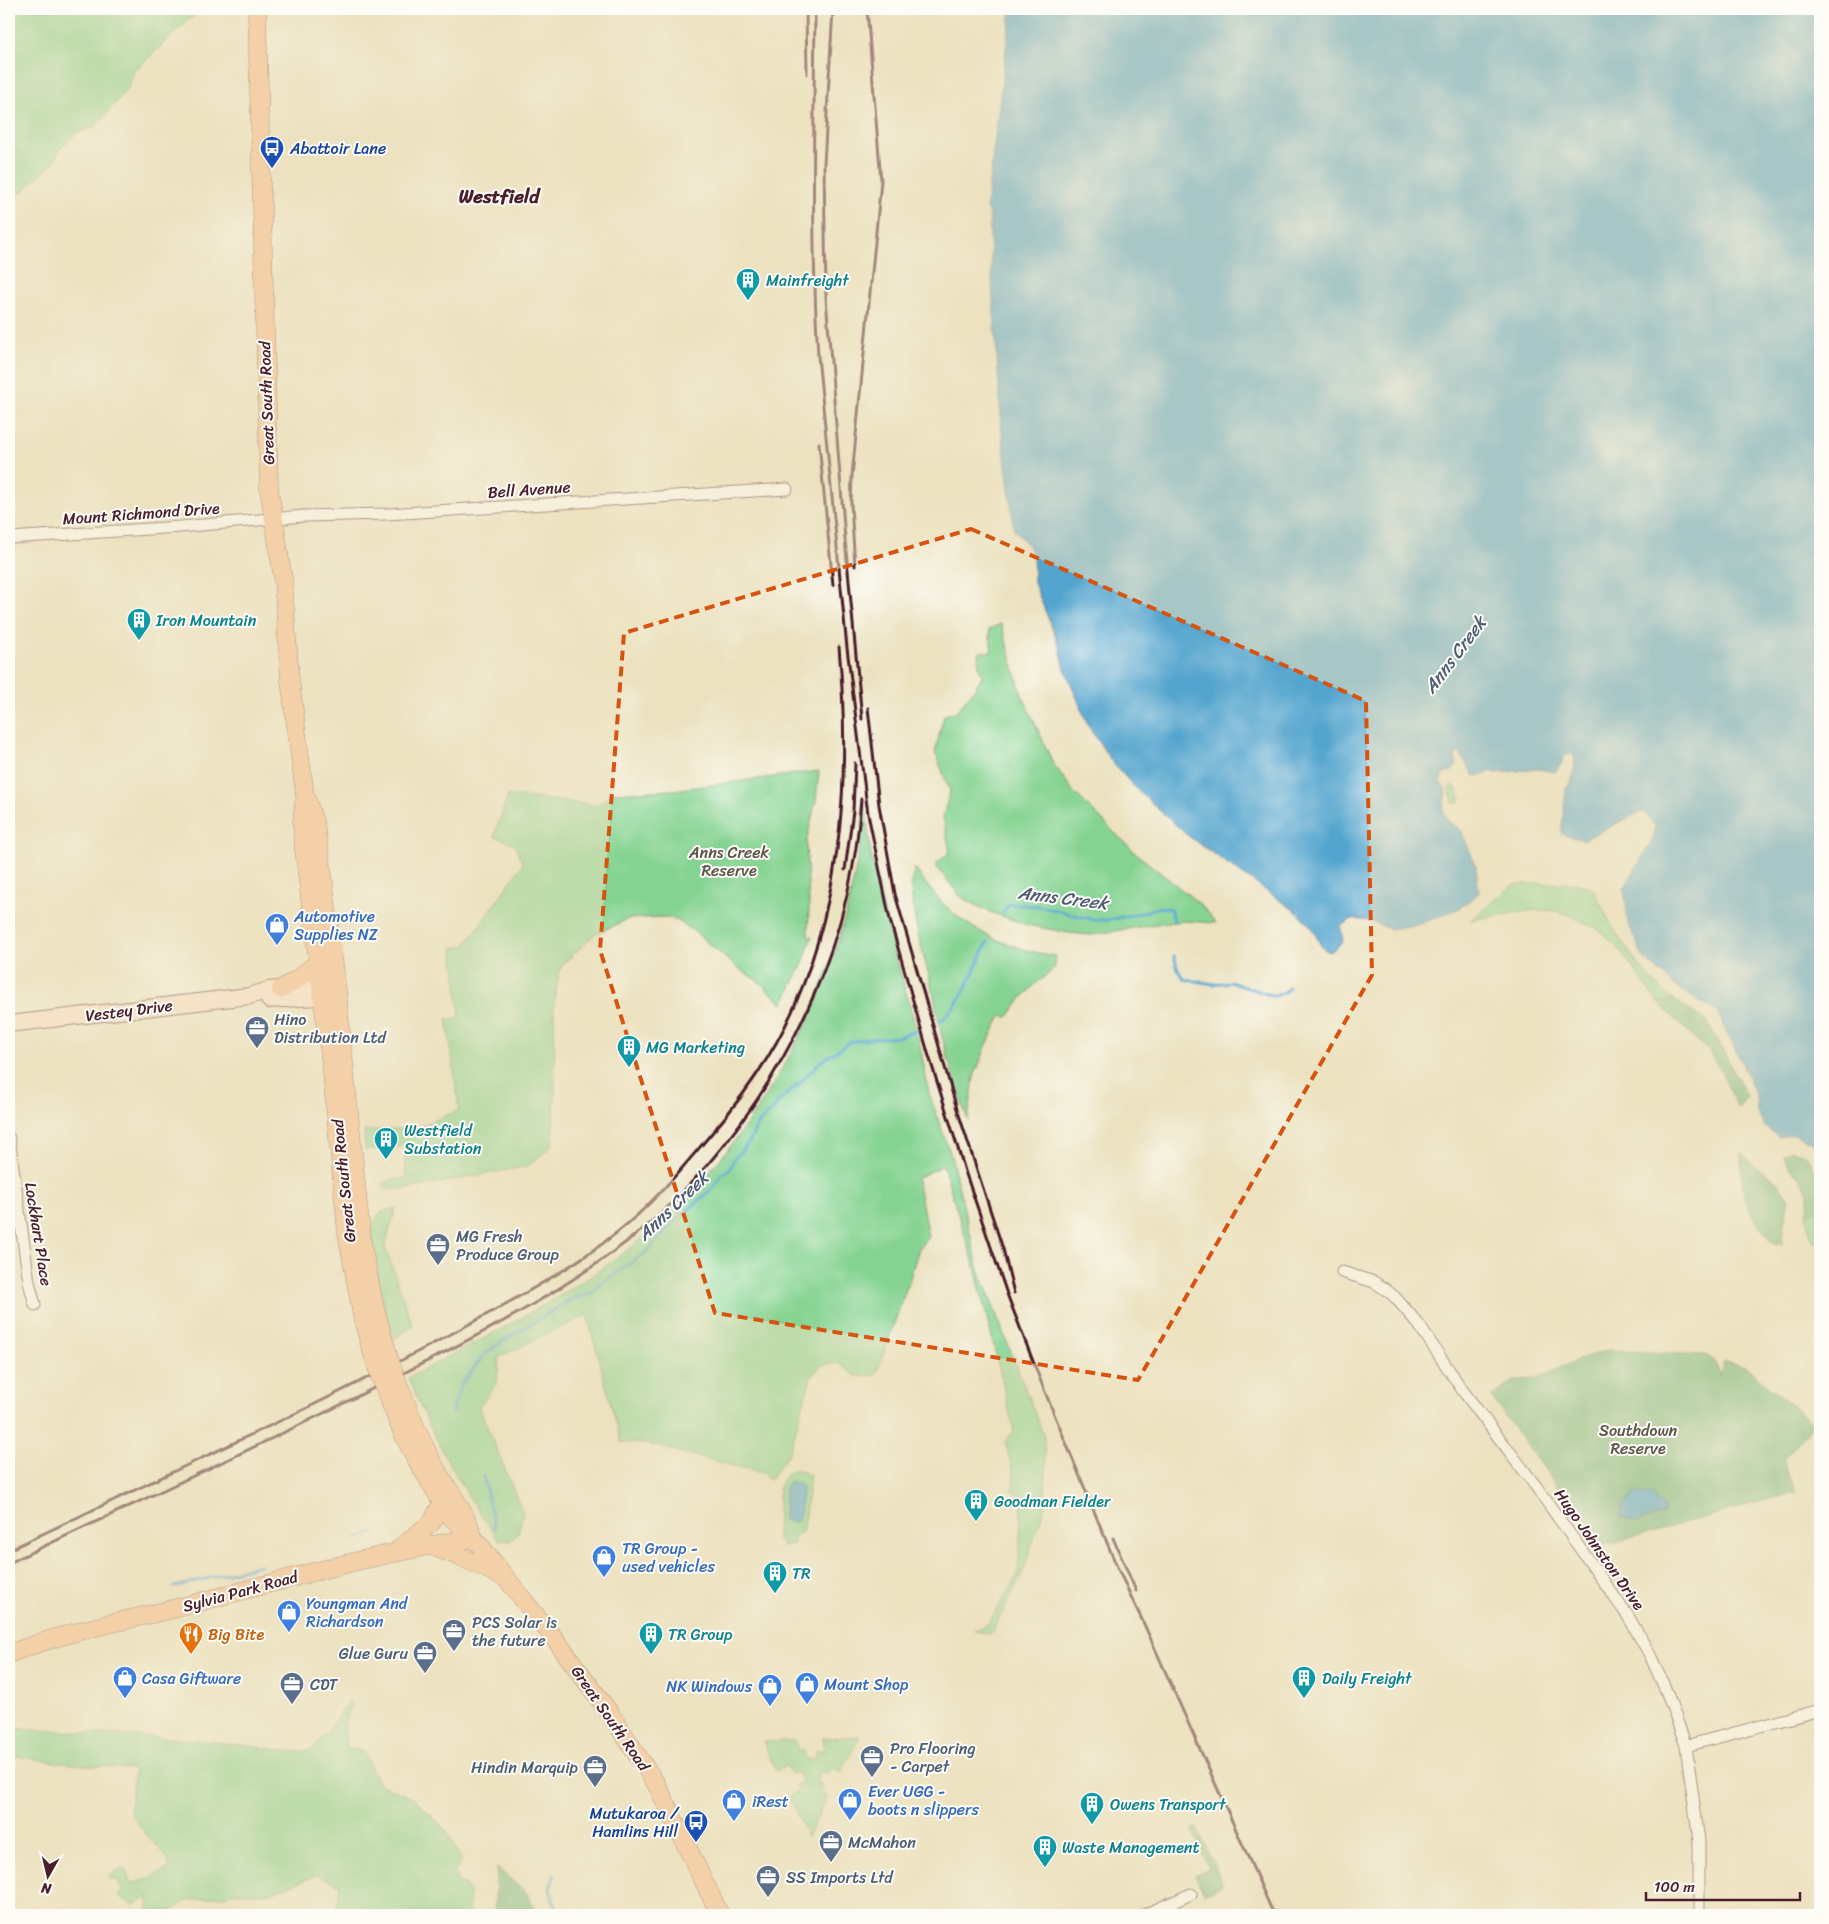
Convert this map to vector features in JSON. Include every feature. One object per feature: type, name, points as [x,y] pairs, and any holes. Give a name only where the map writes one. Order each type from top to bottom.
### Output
[{"type":"main road","name":"Great South Road","points":[[257,9],[269,488],[283,579],[290,680],[305,795],[314,821],[321,859],[329,990],[349,1242],[363,1321],[383,1362],[407,1442],[442,1503],[451,1517],[474,1538],[504,1578],[532,1609],[609,1712],[661,1794],[720,1915]]},
{"type":"main road","name":"Great South Road","points":[[305,795],[302,822],[318,962],[329,990]]},
{"type":"main road","points":[[281,989],[296,980],[318,962]]},
{"type":"main road","name":"Great South Road","points":[[391,1386],[437,1470],[467,1519],[474,1538]]},
{"type":"main road","points":[[394,1552],[428,1526],[435,1518],[442,1503]]},
{"type":"main road","name":"Sylvia Park Road","points":[[9,1654],[51,1639],[298,1575],[394,1552],[474,1538]]},
{"type":"main road","points":[[428,1545],[461,1557],[504,1578]]},
{"type":"street","name":"Bell Avenue","points":[[274,519],[331,514],[396,514],[786,489]]},
{"type":"street","name":"Mount Richmond Drive","points":[[9,538],[199,526],[274,519]]},
{"type":"street","name":"Vestey Drive","points":[[9,1024],[249,996],[269,990],[329,990]]},
{"type":"street","name":"Vestey Drive","points":[[249,996],[268,1000],[329,990]]},
{"type":"street","name":"Lockhart Place","points":[[9,1138],[29,1282],[35,1305]]},
{"type":"street","name":"Hugo Johnston Drive","points":[[1342,1272],[1374,1282],[1385,1289],[1395,1297],[1419,1325],[1463,1391],[1535,1486],[1628,1616],[1650,1656],[1667,1693],[1686,1746],[1699,1841],[1699,1915]]},
{"type":"street","points":[[1686,1746],[1820,1710]]},
{"type":"street","points":[[1144,1915],[1191,1894]]},
{"type":"highlighted area","points":[[971,529],[1366,701],[1372,975],[1138,1380],[715,1313],[600,950],[624,633]]},
{"type":"green space","points":[[9,9],[201,9],[134,71],[128,88],[95,127],[76,133],[60,149],[54,162],[9,204]]},
{"type":"green space","points":[[1001,624],[1022,695],[1053,763],[1073,791],[1139,856],[1201,905],[1216,923],[1186,921],[1092,935],[1069,933],[1027,925],[985,910],[961,897],[935,865],[950,852],[943,817],[950,791],[935,752],[944,715],[956,712],[976,687],[982,676],[978,662],[980,652],[992,652],[989,629]]},
{"type":"green space","name":"Anns Creek Reserve","points":[[819,771],[816,800],[806,843],[809,904],[808,938],[812,936],[803,963],[783,1004],[758,981],[740,970],[695,932],[677,920],[664,917],[628,919],[595,934],[562,965],[559,973],[554,1006],[555,1096],[552,1146],[528,1166],[413,1188],[386,1190],[385,1186],[382,1186],[386,1181],[406,1178],[404,1146],[365,1150],[364,1131],[418,1128],[459,1110],[447,1019],[460,1018],[453,948],[465,946],[523,864],[514,844],[494,836],[508,795],[597,805],[613,793],[673,790]]},
{"type":"green space","points":[[1453,785],[1461,799],[1454,804],[1449,788]]},
{"type":"green space","points":[[864,799],[871,855],[884,913],[918,1035],[929,1093],[951,1156],[979,1270],[1044,1437],[1046,1466],[1045,1506],[1021,1577],[991,1634],[974,1631],[987,1625],[1018,1575],[1022,1495],[1012,1491],[1014,1475],[1005,1442],[1014,1431],[976,1271],[943,1165],[917,1178],[928,1237],[919,1248],[876,1375],[856,1376],[838,1363],[822,1365],[811,1377],[790,1451],[770,1480],[763,1473],[647,1444],[621,1442],[587,1315],[499,1357],[497,1383],[479,1407],[523,1513],[518,1534],[511,1541],[499,1540],[449,1462],[427,1421],[408,1378],[542,1306],[618,1257],[669,1214],[715,1166],[755,1112],[790,1054],[819,993],[842,929],[857,864]]},
{"type":"green space","points":[[915,868],[930,890],[948,908],[976,929],[1007,944],[1056,956],[1054,969],[1034,985],[1008,1017],[1001,1016],[974,1077],[968,1121],[941,1033],[934,996],[917,931],[912,896],[912,881]]},
{"type":"green space","points":[[1579,883],[1594,890],[1609,920],[1637,963],[1672,999],[1658,1003],[1620,950],[1608,938],[1596,928],[1569,915],[1556,911],[1534,910],[1471,920],[1514,884]]},
{"type":"green space","points":[[1672,999],[1707,1021],[1747,1096],[1738,1109],[1723,1075],[1710,1053],[1658,1003]]},
{"type":"green space","points":[[1790,1150],[1807,1156],[1820,1182],[1820,1209],[1806,1214],[1809,1202],[1808,1193],[1785,1161],[1783,1155]]},
{"type":"green space","points":[[1741,1152],[1756,1167],[1777,1181],[1789,1199],[1782,1244],[1776,1245],[1766,1235],[1746,1202],[1742,1185]]},
{"type":"green space","points":[[396,1208],[385,1247],[413,1326],[394,1339],[377,1275],[372,1238],[374,1224],[378,1215]]},
{"type":"green space","points":[[1820,1209],[1820,1239],[1815,1243],[1808,1228],[1806,1214]]},
{"type":"green space","name":"Southdown Reserve","points":[[1610,1350],[1705,1355],[1715,1363],[1719,1377],[1724,1362],[1745,1366],[1814,1424],[1783,1460],[1796,1492],[1601,1546],[1491,1397],[1515,1380],[1537,1379],[1578,1359]]},
{"type":"green space","points":[[792,1470],[798,1470],[810,1475],[803,1531],[794,1537],[794,1544],[782,1546],[777,1537],[778,1488],[786,1475]]},
{"type":"green space","points":[[348,1702],[352,1705],[344,1723],[346,1746],[363,1752],[379,1784],[413,1798],[446,1830],[462,1861],[455,1873],[458,1882],[465,1884],[469,1891],[470,1915],[336,1915],[340,1885],[318,1875],[269,1893],[229,1893],[227,1895],[187,1901],[173,1910],[147,1914],[149,1897],[133,1905],[119,1896],[122,1889],[117,1880],[107,1878],[121,1868],[127,1872],[130,1884],[145,1880],[169,1868],[167,1857],[144,1832],[130,1812],[134,1769],[60,1763],[9,1755],[9,1728],[199,1740],[296,1752],[312,1750]]},
{"type":"green space","points":[[860,1736],[841,1772],[832,1768],[828,1774],[821,1771],[816,1781],[823,1785],[819,1792],[828,1797],[807,1837],[789,1797],[799,1792],[796,1785],[802,1782],[797,1772],[791,1774],[787,1766],[776,1771],[763,1742],[796,1740],[797,1751],[804,1751],[805,1759],[816,1759],[816,1750],[824,1750],[823,1738]]},
{"type":"green space","points":[[1197,1827],[1223,1885],[1204,1894],[1195,1875],[1209,1869],[1192,1830]]},
{"type":"green space","points":[[497,1868],[527,1893],[539,1915],[494,1915]]},
{"type":"water","points":[[1011,9],[1820,9],[1820,1147],[1795,1135],[1778,1137],[1765,1127],[1757,1112],[1756,1097],[1746,1072],[1717,1012],[1677,988],[1643,957],[1628,923],[1624,888],[1654,837],[1655,826],[1645,813],[1641,812],[1583,840],[1561,834],[1566,788],[1574,772],[1574,753],[1564,756],[1562,763],[1555,772],[1538,769],[1497,773],[1489,771],[1485,775],[1474,776],[1459,752],[1455,756],[1457,766],[1452,771],[1443,773],[1442,776],[1441,782],[1446,790],[1443,810],[1448,821],[1461,830],[1476,866],[1479,893],[1458,909],[1420,924],[1390,929],[1370,921],[1352,919],[1341,926],[1343,941],[1331,952],[1321,946],[1312,928],[1298,913],[1188,836],[1137,790],[1111,761],[1088,725],[1065,669],[1060,648],[1034,583],[1033,556],[1027,544],[1014,530],[1002,434],[989,213],[986,208]]},
{"type":"water","points":[[790,1482],[799,1484],[803,1488],[798,1520],[793,1522],[784,1520],[785,1486]]},
{"type":"water","points":[[1637,1493],[1653,1493],[1657,1502],[1662,1504],[1665,1513],[1636,1523],[1620,1517],[1622,1506]]},
{"type":"waterway","name":"Anns Creek","points":[[1003,913],[1009,904],[1039,906],[1095,920],[1109,920],[1160,907],[1170,909],[1174,920]]},
{"type":"waterway","name":"Anns Creek","points":[[940,1021],[955,1006],[988,942]]},
{"type":"waterway","name":"Anns Creek","points":[[1174,956],[1178,970],[1184,979],[1213,984],[1230,982],[1274,996],[1284,993],[1289,987]]},
{"type":"waterway","name":"Anns Creek","points":[[452,1412],[461,1385],[484,1355],[504,1340],[574,1298],[592,1293],[599,1285],[644,1254],[679,1218],[712,1189],[722,1174],[729,1170],[734,1159],[750,1141],[758,1124],[819,1063],[850,1042],[898,1037],[916,1031]]},
{"type":"waterway","name":"Anns Creek","points":[[483,1476],[495,1529]]},
{"type":"waterway","name":"Anns Creek","points":[[357,1538],[374,1533]]},
{"type":"waterway","name":"Anns Creek","points":[[174,1587],[260,1565]]},
{"type":"waterway","points":[[555,1874],[550,1888],[557,1915]]},
{"type":"railway","points":[[806,9],[807,74]]},
{"type":"railway","points":[[815,9],[814,226],[818,356],[847,648],[868,814],[890,920],[928,1053],[966,1174],[1007,1294],[1117,1567],[1274,1915]]},
{"type":"railway","points":[[833,9],[824,164],[826,298],[845,539],[862,719]]},
{"type":"railway","points":[[855,566],[851,505],[852,476],[881,181],[867,9]]},
{"type":"railway","points":[[819,443],[833,585]]},
{"type":"railway","points":[[9,1550],[307,1408],[470,1324],[566,1269],[617,1232],[662,1191],[719,1125],[756,1076],[787,1023],[811,962],[824,918],[840,829],[844,738],[839,647]]},
{"type":"railway","points":[[868,708],[879,805],[895,894],[957,1109],[1003,1249],[1014,1293]]},
{"type":"railway","points":[[845,870],[853,811],[855,763]]},
{"type":"railway","points":[[9,1563],[282,1434],[478,1335],[580,1275],[613,1252],[661,1213],[709,1163],[740,1124],[768,1082],[793,1039],[815,993],[832,947],[846,898],[856,849],[861,799]]},
{"type":"railway","points":[[1113,1538],[1136,1591]]},
{"type":"place","name":"Abattoir Lane","points":[[272,169]]},
{"type":"place","name":"Mainfreight","points":[[748,301]]},
{"type":"place","name":"Iron Mountain","points":[[139,641]]},
{"type":"place","name":"Automotive Supplies NZ","points":[[277,946]]},
{"type":"place","name":"Hino Distribution Ltd","points":[[257,1049]]},
{"type":"place","name":"MG Marketing","points":[[629,1068]]},
{"type":"place","name":"Westfield Substation","points":[[386,1160]]},
{"type":"place","name":"MG Fresh Produce Group","points":[[438,1266]]},
{"type":"place","name":"Goodman Fielder","points":[[976,1522]]},
{"type":"place","name":"TR Group - used vehicles","points":[[604,1578]]},
{"type":"place","name":"TR","points":[[775,1594]]},
{"type":"place","name":"Youngman And Richardson","points":[[289,1633]]},
{"type":"place","name":"PCS Solar is the future","points":[[454,1652]]},
{"type":"place","name":"Big Bite","points":[[191,1655]]},
{"type":"place","name":"TR Group","points":[[651,1655]]},
{"type":"place","name":"Glue Guru","points":[[425,1674]]},
{"type":"place","name":"Casa Giftware","points":[[125,1699]]},
{"type":"place","name":"Daily Freight","points":[[1304,1699]]},
{"type":"place","name":"CDT","points":[[292,1705]]},
{"type":"place","name":"Mount Shop","points":[[807,1705]]},
{"type":"place","name":"NK Windows","points":[[770,1707]]},
{"type":"place","name":"Pro Flooring - Carpet","points":[[872,1778]]},
{"type":"place","name":"Hindin Marquip","points":[[595,1788]]},
{"type":"place","name":"Ever UGG - boots n slippers","points":[[850,1821]]},
{"type":"place","name":"iRest","points":[[734,1822]]},
{"type":"place","name":"Owens Transport","points":[[1092,1825]]},
{"type":"place","name":"Mutukaroa / Hamlins Hill","points":[[696,1843]]},
{"type":"place","name":"McMahon","points":[[831,1863]]},
{"type":"place","name":"Waste Management","points":[[1045,1868]]},
{"type":"place","name":"SS Imports Ltd","points":[[768,1898]]},
{"type":"district","name":"Westfield","points":[[499,196]]}]
